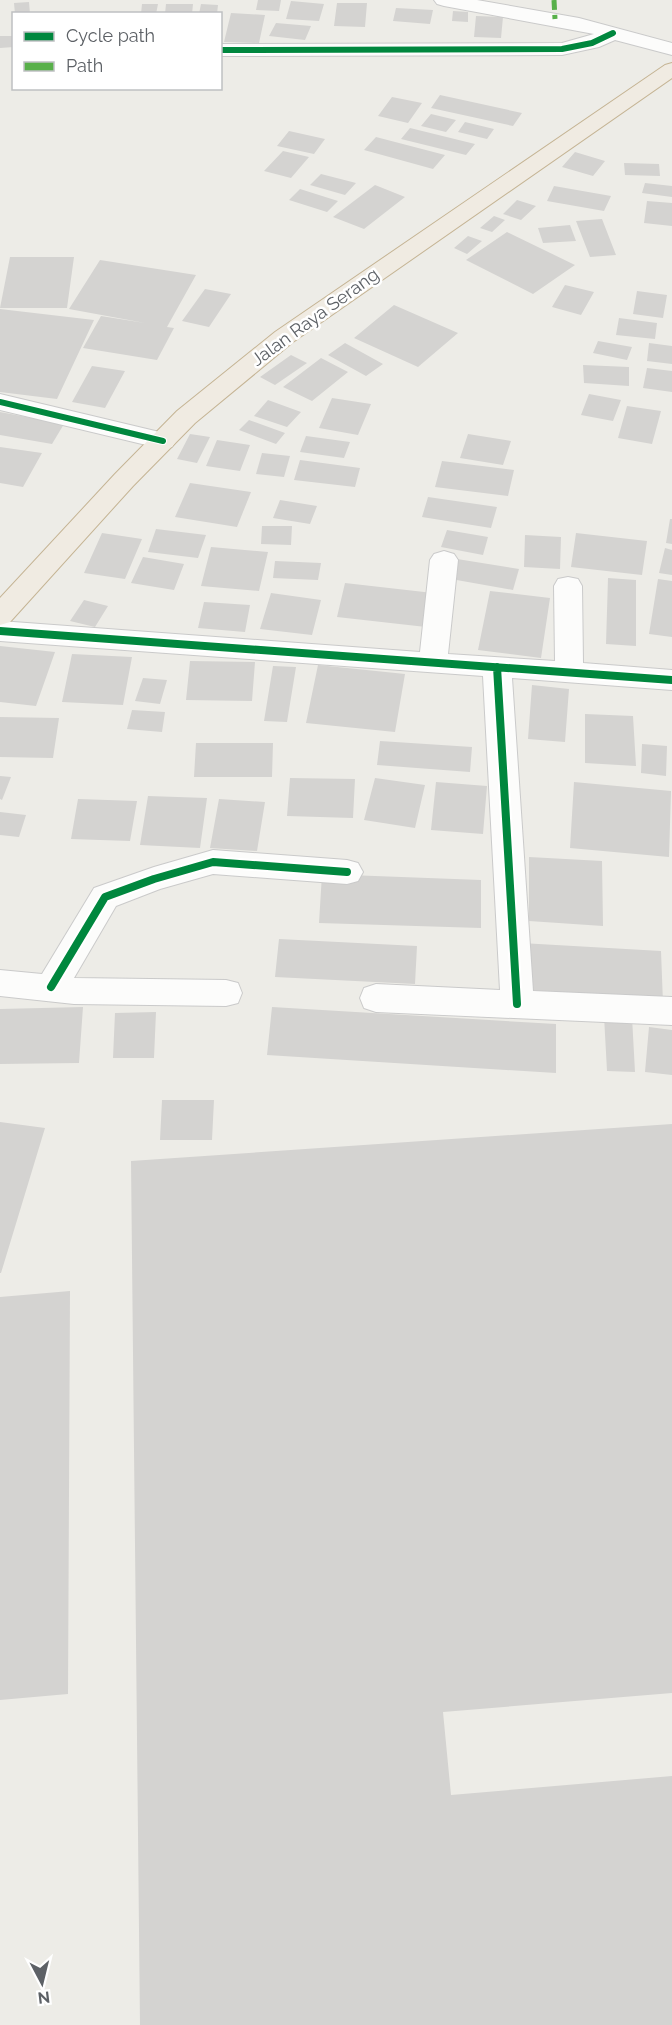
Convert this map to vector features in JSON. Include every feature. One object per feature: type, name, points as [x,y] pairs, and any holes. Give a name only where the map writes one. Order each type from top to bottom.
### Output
[{"type":"highway","name":"Jalan Raya Serang","points":[[0,615],[186,417],[284,337],[672,69]]},
{"type":"street","points":[[444,0],[554,10],[614,33],[672,49]]},
{"type":"street","points":[[222,50],[562,49],[592,43],[614,33]]},
{"type":"street","points":[[0,402],[162,441]]},
{"type":"street","points":[[433,663],[444,560]]},
{"type":"street","points":[[568,586],[569,672]]},
{"type":"street","points":[[0,631],[672,680]]},
{"type":"street","points":[[497,667],[517,1004]]},
{"type":"street","points":[[51,987],[105,897],[154,879],[213,862],[347,872]]},
{"type":"street","points":[[0,983],[74,991],[226,993]]},
{"type":"street","points":[[376,998],[672,1011]]},
{"type":"building","points":[[258,0],[281,0],[279,11],[256,10]]},
{"type":"building","points":[[291,1],[324,4],[319,21],[286,19]]},
{"type":"building","points":[[29,2],[30,12],[15,12],[14,3]]},
{"type":"building","points":[[337,3],[367,3],[365,27],[334,26]]},
{"type":"building","points":[[142,4],[158,4],[156,12],[141,12]]},
{"type":"building","points":[[166,4],[193,4],[192,12],[165,12]]},
{"type":"building","points":[[201,4],[218,5],[217,12],[199,12]]},
{"type":"building","points":[[396,8],[433,10],[430,24],[393,21]]},
{"type":"building","points":[[453,11],[468,12],[468,22],[452,21]]},
{"type":"building","points":[[231,13],[265,15],[259,43],[224,42]]},
{"type":"building","points":[[476,16],[503,17],[501,38],[474,37]]},
{"type":"building","points":[[276,23],[311,26],[305,40],[269,36]]},
{"type":"building","points":[[0,36],[12,36],[12,47],[0,48]]},
{"type":"building","points":[[440,95],[522,113],[513,126],[431,108]]},
{"type":"building","points":[[392,97],[422,103],[408,123],[378,116]]},
{"type":"building","points":[[431,114],[456,120],[446,132],[421,126]]},
{"type":"building","points":[[465,122],[494,129],[487,139],[458,132]]},
{"type":"building","points":[[410,128],[475,144],[466,155],[401,139]]},
{"type":"building","points":[[289,131],[325,139],[314,154],[277,146]]},
{"type":"building","points":[[376,137],[445,155],[433,169],[364,150]]},
{"type":"building","points":[[283,151],[309,157],[291,178],[264,171]]},
{"type":"building","points":[[575,152],[605,161],[593,176],[562,167]]},
{"type":"building","points":[[624,163],[659,164],[660,176],[625,175]]},
{"type":"building","points":[[321,174],[356,183],[345,195],[310,185]]},
{"type":"building","points":[[645,183],[672,186],[672,197],[642,193]]},
{"type":"building","points":[[375,185],[405,197],[364,229],[333,217]]},
{"type":"building","points":[[554,186],[611,196],[604,211],[547,201]]},
{"type":"building","points":[[300,189],[338,201],[327,212],[289,200]]},
{"type":"building","points":[[517,200],[536,206],[521,220],[503,214]]},
{"type":"building","points":[[647,201],[672,203],[672,226],[644,223]]},
{"type":"building","points":[[494,216],[505,220],[492,232],[480,228]]},
{"type":"building","points":[[602,219],[616,255],[590,257],[576,221]]},
{"type":"building","points":[[570,225],[576,241],[543,243],[538,228]]},
{"type":"building","points":[[507,232],[575,265],[533,294],[466,260]]},
{"type":"building","points":[[468,236],[482,241],[467,254],[454,248]]},
{"type":"building","points":[[10,257],[74,257],[67,308],[0,308]]},
{"type":"building","points":[[100,260],[196,275],[167,327],[174,328],[157,360],[83,348],[101,316],[145,323],[69,309]]},
{"type":"building","points":[[565,285],[594,292],[581,315],[552,307]]},
{"type":"building","points":[[205,289],[231,294],[209,327],[182,321]]},
{"type":"building","points":[[637,291],[667,295],[663,318],[633,314]]},
{"type":"building","points":[[394,305],[458,333],[418,367],[354,338]]},
{"type":"building","points":[[0,309],[94,320],[57,399],[0,392]]},
{"type":"building","points":[[619,318],[657,323],[655,339],[616,335]]},
{"type":"building","points":[[598,341],[632,347],[627,360],[593,353]]},
{"type":"building","points":[[345,343],[383,364],[366,376],[328,355]]},
{"type":"building","points":[[649,343],[672,346],[672,364],[647,361]]},
{"type":"building","points":[[291,355],[307,363],[275,385],[260,377]]},
{"type":"building","points":[[321,358],[348,372],[312,401],[283,387]]},
{"type":"building","points":[[583,365],[629,367],[629,386],[584,383]]},
{"type":"building","points":[[92,366],[125,371],[105,408],[72,402]]},
{"type":"building","points":[[647,368],[672,371],[672,392],[643,388]]},
{"type":"building","points":[[589,394],[621,400],[613,421],[581,415]]},
{"type":"building","points":[[332,398],[371,404],[358,435],[319,428]]},
{"type":"building","points":[[268,400],[301,412],[287,427],[254,416]]},
{"type":"building","points":[[627,406],[661,411],[652,444],[618,438]]},
{"type":"building","points":[[0,412],[64,424],[52,444],[0,435]]},
{"type":"building","points":[[249,420],[285,433],[276,444],[239,430]]},
{"type":"building","points":[[190,434],[210,437],[197,463],[177,459]]},
{"type":"building","points":[[468,434],[511,441],[503,465],[460,458]]},
{"type":"building","points":[[306,436],[350,442],[344,458],[300,452]]},
{"type":"building","points":[[217,440],[250,445],[240,471],[206,466]]},
{"type":"building","points":[[0,447],[42,453],[23,487],[0,483]]},
{"type":"building","points":[[262,453],[290,456],[284,477],[256,474]]},
{"type":"building","points":[[300,460],[360,468],[355,487],[294,480]]},
{"type":"building","points":[[442,461],[514,470],[508,496],[435,487]]},
{"type":"building","points":[[190,483],[251,492],[237,527],[175,517]]},
{"type":"building","points":[[428,497],[497,507],[491,528],[422,517]]},
{"type":"building","points":[[280,500],[317,506],[310,524],[273,518]]},
{"type":"building","points":[[670,519],[672,519],[672,544],[666,543]]},
{"type":"building","points":[[262,526],[292,526],[291,545],[261,544]]},
{"type":"building","points":[[156,529],[206,535],[198,558],[148,552]]},
{"type":"building","points":[[447,530],[488,537],[483,555],[441,547]]},
{"type":"building","points":[[102,533],[142,539],[125,579],[84,573]]},
{"type":"building","points":[[576,533],[647,541],[642,575],[571,567]]},
{"type":"building","points":[[525,535],[561,537],[560,569],[524,567]]},
{"type":"building","points":[[211,547],[268,552],[259,591],[201,586]]},
{"type":"building","points":[[665,548],[672,550],[672,575],[659,573]]},
{"type":"building","points":[[143,557],[184,564],[174,590],[131,583]]},
{"type":"building","points":[[457,559],[519,569],[513,590],[451,579]]},
{"type":"building","points":[[275,561],[321,563],[318,580],[273,578]]},
{"type":"building","points":[[608,578],[636,580],[636,646],[606,644]]},
{"type":"building","points":[[658,579],[672,581],[672,637],[649,634]]},
{"type":"building","points":[[345,583],[433,593],[426,627],[337,617]]},
{"type":"building","points":[[490,591],[550,598],[541,658],[478,650]]},
{"type":"building","points":[[271,593],[321,600],[312,635],[260,629]]},
{"type":"building","points":[[84,600],[108,606],[95,627],[70,621]]},
{"type":"building","points":[[204,602],[250,605],[245,632],[198,628]]},
{"type":"building","points":[[0,646],[55,652],[36,706],[0,702]]},
{"type":"building","points":[[72,654],[132,657],[123,705],[62,702]]},
{"type":"building","points":[[190,661],[255,662],[252,701],[186,700]]},
{"type":"building","points":[[318,665],[405,674],[395,732],[306,723]]},
{"type":"building","points":[[273,666],[296,667],[287,722],[264,721]]},
{"type":"building","points":[[143,678],[167,680],[160,704],[135,701]]},
{"type":"building","points":[[532,685],[569,689],[565,742],[528,739]]},
{"type":"building","points":[[132,710],[165,712],[162,732],[127,729]]},
{"type":"building","points":[[585,714],[633,716],[636,766],[585,763]]},
{"type":"building","points":[[0,717],[59,718],[53,758],[0,757]]},
{"type":"building","points":[[380,741],[472,747],[470,772],[377,765]]},
{"type":"building","points":[[196,743],[273,743],[272,777],[194,777]]},
{"type":"building","points":[[642,744],[667,746],[666,776],[641,773]]},
{"type":"building","points":[[0,776],[11,777],[2,800],[0,799]]},
{"type":"building","points":[[290,778],[355,779],[353,818],[287,816]]},
{"type":"building","points":[[375,778],[425,785],[415,828],[364,820]]},
{"type":"building","points":[[436,782],[487,786],[483,834],[431,830]]},
{"type":"building","points":[[574,782],[671,791],[669,857],[570,848]]},
{"type":"building","points":[[148,796],[207,798],[200,848],[140,845]]},
{"type":"building","points":[[78,799],[137,801],[130,841],[71,839]]},
{"type":"building","points":[[219,799],[265,802],[257,851],[210,848]]},
{"type":"building","points":[[0,812],[26,815],[19,837],[0,835]]},
{"type":"building","points":[[529,857],[602,861],[603,926],[529,921]]},
{"type":"building","points":[[322,874],[481,880],[481,928],[319,923]]},
{"type":"building","points":[[279,939],[417,946],[415,984],[275,977]]},
{"type":"building","points":[[521,943],[661,951],[663,1003],[520,995]]},
{"type":"building","points":[[83,1007],[79,1063],[0,1064],[0,1009]]},
{"type":"building","points":[[272,1007],[556,1024],[556,1073],[267,1055]]},
{"type":"building","points":[[156,1012],[154,1058],[113,1058],[115,1013]]},
{"type":"building","points":[[604,1016],[632,1017],[635,1072],[607,1071]]},
{"type":"building","points":[[649,1027],[672,1030],[672,1075],[645,1072]]},
{"type":"building","points":[[162,1100],[214,1100],[212,1140],[160,1140]]},
{"type":"building","points":[[0,1122],[45,1128],[1,1273],[0,1273]]},
{"type":"building","points":[[672,1124],[672,1693],[443,1712],[451,1795],[672,1776],[672,2025],[140,2025],[131,1161]]},
{"type":"building","points":[[70,1291],[68,1694],[0,1700],[0,1297]]},
{"type":"marked path","points":[[554,0],[555,19]]},
{"type":"cycle path","points":[[222,50],[562,49],[592,43],[613,33]]},
{"type":"cycle path","points":[[0,402],[163,441]]},
{"type":"cycle path","points":[[0,631],[672,680]]},
{"type":"cycle path","points":[[497,667],[517,1004]]},
{"type":"cycle path","points":[[51,987],[105,897],[154,879],[213,862],[347,872]]}]
